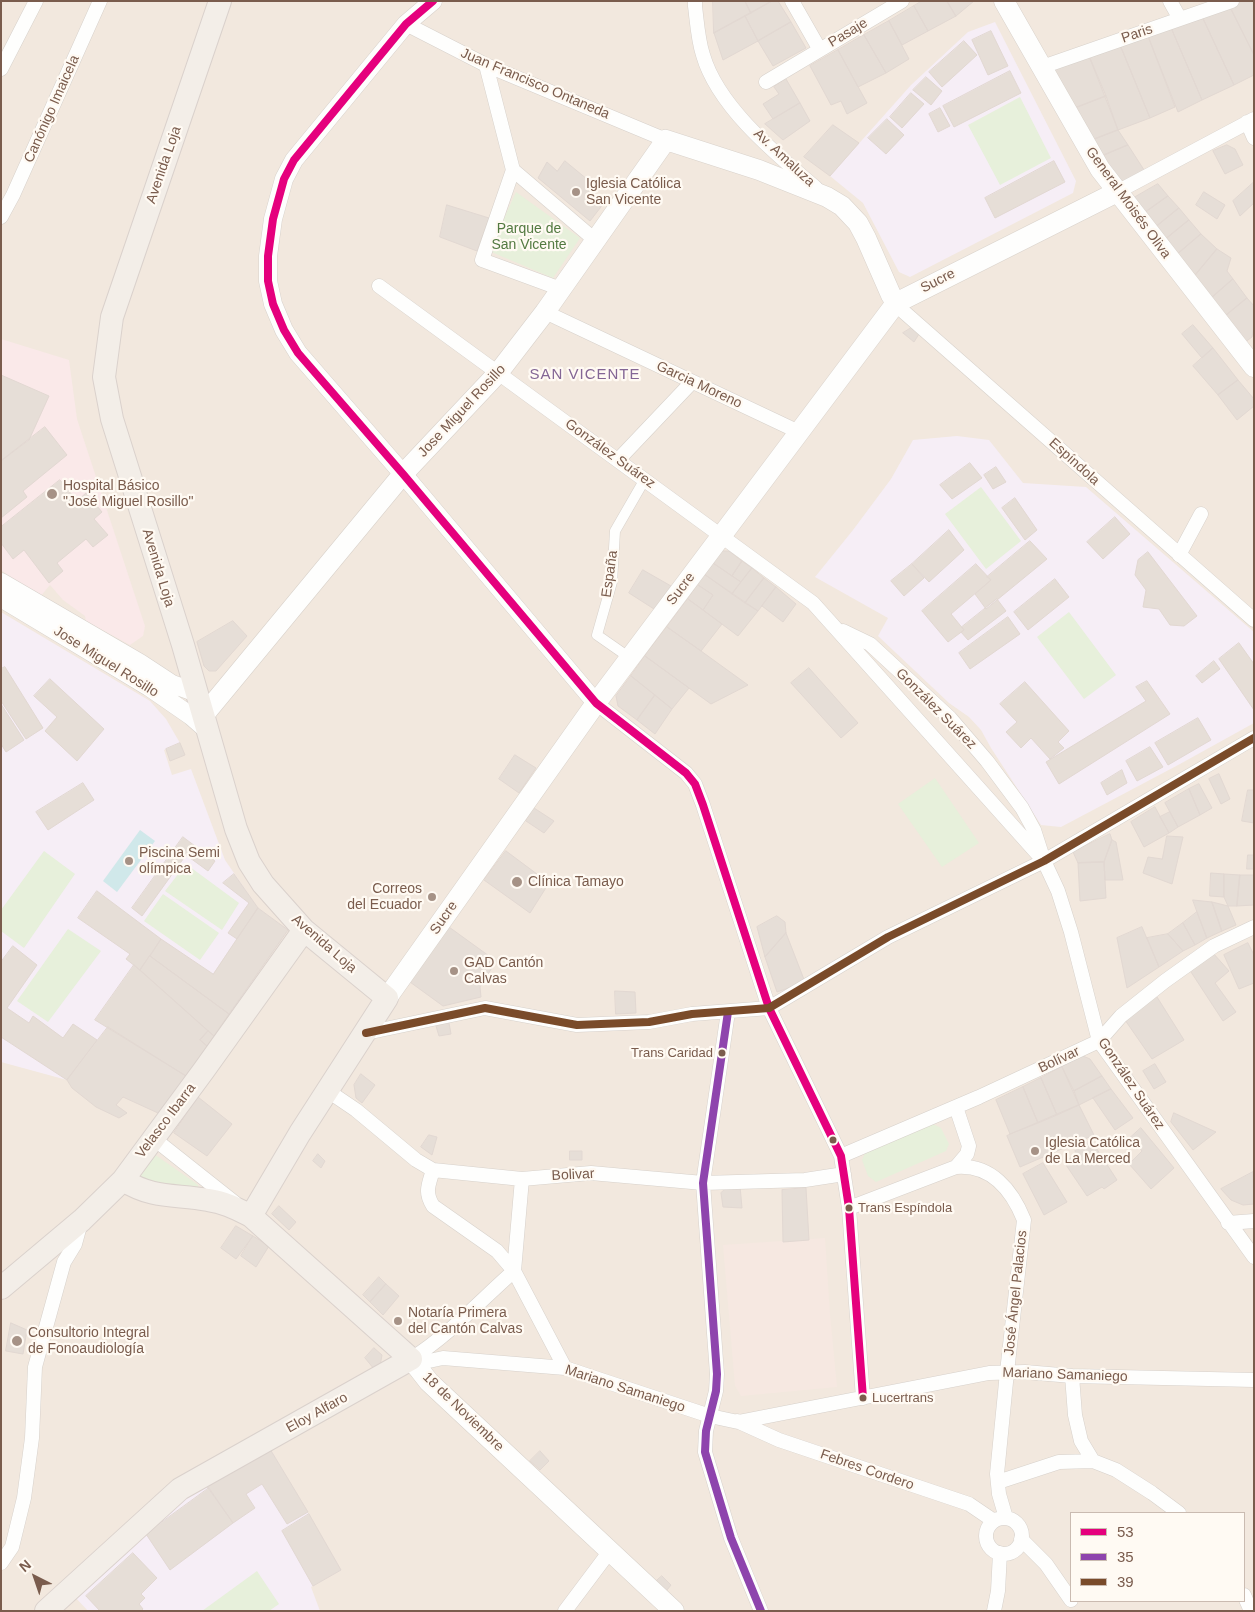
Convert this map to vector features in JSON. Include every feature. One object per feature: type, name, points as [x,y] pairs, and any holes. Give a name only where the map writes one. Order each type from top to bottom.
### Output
[{"type":"main road","name":"Avenida Loja","points":[[220,1],[112,317],[104,377],[112,419],[197,693],[236,829],[249,862],[263,884],[304,930],[388,998]]},
{"type":"main road","name":"General Moisés Oliva","points":[[1004,1],[1100,169],[1253,362]]},
{"type":"main road","points":[[666,140],[759,170],[826,197]]},
{"type":"main road","name":"Jose Miguel Rosillo","points":[[205,723],[403,474],[498,373],[545,312],[666,140]]},
{"type":"main road","name":"Sucre","points":[[252,1216],[291,1148],[388,998],[596,704],[896,302],[1117,192]]},
{"type":"main road","name":"Av. Amaluza","points":[[826,197],[842,206],[858,223],[896,302]]},
{"type":"main road","name":"Velasco Ibarra","points":[[1,1288],[82,1220],[122,1180],[204,1070],[304,930]]},
{"type":"main road","name":"18 de Noviembre","points":[[122,1180],[136,1189],[151,1194],[224,1203],[252,1216],[411,1359],[429,1382],[674,1611]]},
{"type":"main road","name":"Eloy Alfaro","points":[[46,1611],[180,1489],[411,1359]]},
{"type":"street","points":[[1,69],[36,1]]},
{"type":"street","name":"Canónigo Imaicela","points":[[1,217],[13,195],[100,1]]},
{"type":"street","points":[[433,1],[406,24],[294,160],[284,179],[273,220],[268,256],[268,281],[273,304],[284,330],[298,354],[403,474],[596,704],[686,773],[694,784],[703,805],[769,1008],[841,1156],[849,1208],[863,1398]]},
{"type":"street","name":"Av. Amaluza","points":[[695,1],[703,55],[712,78],[728,105],[762,140],[826,197]]},
{"type":"street","name":"Pasaje","points":[[792,1],[820,50]]},
{"type":"street","name":"Pasaje","points":[[766,82],[902,1]]},
{"type":"street","points":[[1170,1],[1180,19]]},
{"type":"street","name":"Paris","points":[[1042,67],[1232,1]]},
{"type":"street","name":"Juan Francisco Ontaneda","points":[[406,24],[486,65],[666,140]]},
{"type":"street","points":[[486,65],[513,170],[482,260],[561,289]]},
{"type":"street","points":[[1250,120],[1254,138]]},
{"type":"street","name":"Sucre","points":[[1117,192],[1250,120]]},
{"type":"street","points":[[513,170],[595,240]]},
{"type":"street","name":"González Suárez","points":[[380,286],[813,603],[1044,861]]},
{"type":"street","name":"Espíndola","points":[[896,302],[904,312],[1254,620]]},
{"type":"street","name":"Garcia Moreno","points":[[545,312],[799,432]]},
{"type":"street","points":[[618,460],[692,382]]},
{"type":"street","name":"España","points":[[630,658],[597,635],[612,582],[615,531],[645,479]]},
{"type":"street","points":[[1179,555],[1201,514]]},
{"type":"street","points":[[1,582],[140,663],[172,684],[197,693]]},
{"type":"street","name":"Jose Miguel Rosillo","points":[[1,598],[205,723]]},
{"type":"street","name":"González Suárez","points":[[836,627],[870,644],[950,718],[987,761],[1022,808],[1034,830],[1044,861],[1058,891],[1071,932],[1099,1041],[1254,1257]]},
{"type":"street","points":[[366,1033],[485,1008],[577,1025],[649,1022],[692,1014],[769,1008],[888,936],[1044,861],[1254,738]]},
{"type":"street","name":"Bolívar","points":[[841,1156],[956,1107],[1099,1041],[1121,1016],[1165,981],[1214,946],[1254,927]]},
{"type":"street","points":[[728,1012],[704,1183],[717,1374],[716,1391],[704,1446],[731,1538],[762,1611]]},
{"type":"street","name":"Bolivar","points":[[328,1092],[356,1110],[416,1160],[433,1170],[522,1179],[591,1173],[704,1183],[805,1180],[844,1174]]},
{"type":"street","points":[[849,1208],[956,1167],[967,1154],[969,1146],[956,1107]]},
{"type":"street","name":"18 de Noviembre","points":[[153,1138],[252,1216]]},
{"type":"street","name":"José Ángel Palacios","points":[[956,1167],[976,1168],[998,1180],[1017,1203],[1024,1220],[1007,1372],[998,1482],[1000,1519]]},
{"type":"street","points":[[433,1170],[428,1189],[428,1198],[433,1206],[497,1251],[514,1270],[566,1368]]},
{"type":"street","points":[[514,1270],[522,1179]]},
{"type":"street","points":[[1,1563],[12,1547],[24,1498],[32,1438],[35,1366],[64,1262],[76,1244],[82,1220]]},
{"type":"street","points":[[1228,1223],[1254,1220]]},
{"type":"street","name":"Eloy Alfaro","points":[[411,1359],[447,1331],[514,1270]]},
{"type":"street","points":[[447,1331],[443,1347],[445,1352],[454,1360]]},
{"type":"street","name":"Mariano Samaniego","points":[[411,1359],[429,1361],[443,1358],[566,1368],[710,1416],[738,1422],[988,1373],[1254,1380]]},
{"type":"street","points":[[1072,1376],[1075,1415],[1081,1441],[1093,1461]]},
{"type":"street","points":[[716,1391],[720,1406],[725,1413],[738,1422]]},
{"type":"street","points":[[779,1440],[773,1434],[770,1426],[775,1418],[786,1412]]},
{"type":"street","name":"Febres Cordero","points":[[738,1422],[779,1440],[969,1504],[1000,1519]]},
{"type":"street","points":[[998,1482],[1059,1462],[1093,1461],[1116,1470],[1179,1512]]},
{"type":"street","points":[[1000,1519],[1014,1520],[1021,1530],[1021,1539],[1014,1551],[1000,1553],[992,1549],[986,1539],[988,1528],[1000,1519]]},
{"type":"street","points":[[1021,1539],[1046,1564],[1070,1600]]},
{"type":"street","points":[[565,1611],[610,1551]]},
{"type":"street","points":[[994,1611],[998,1591],[1000,1553]]},
{"type":"street","points":[[1245,1597],[1251,1611]]},
{"type":"shaded area","points":[[1,1],[1254,1],[1254,1611],[1,1611]]},
{"type":"shaded area","points":[[995,22],[1076,181],[1073,193],[910,277],[899,272],[863,203],[830,176],[911,85],[968,32]]},
{"type":"shaded area","name":"Hospital Básico \"José Miguel Rosillo\"","points":[[1,339],[69,360],[77,419],[145,626],[143,636],[130,645],[86,621],[85,616],[63,600],[50,585],[40,597],[1,570]]},
{"type":"shaded area","points":[[957,436],[989,440],[1023,483],[1086,487],[1254,632],[1254,723],[1061,827],[1041,825],[981,730],[969,717],[949,703],[878,636],[888,618],[815,577],[891,479],[913,440]]},
{"type":"shaded area","points":[[1,612],[150,701],[166,719],[180,743],[164,750],[172,775],[191,769],[225,860],[258,908],[288,930],[229,1014],[150,956],[140,970],[134,966],[95,1020],[108,1027],[67,1080],[1,1062]]},
{"type":"shaded area","points":[[825,1238],[837,1387],[741,1396],[735,1386],[723,1245]]},
{"type":"shaded area","points":[[268,1445],[341,1570],[311,1587],[320,1611],[88,1611],[74,1596],[143,1533],[210,1478]]},
{"type":"green space","points":[[1020,97],[1051,158],[1000,185],[968,125]]},
{"type":"green space","name":"Parque de San Vicente","points":[[516,192],[580,238],[553,278],[489,251]]},
{"type":"green space","points":[[981,487],[1021,541],[986,569],[945,514]]},
{"type":"green space","points":[[1069,612],[1116,675],[1084,699],[1037,637]]},
{"type":"green space","points":[[935,778],[979,843],[942,867],[898,804]]},
{"type":"green space","points":[[44,851],[75,874],[24,948],[1,931],[1,910]]},
{"type":"green space","points":[[186,864],[239,903],[222,930],[165,891]]},
{"type":"green space","points":[[163,894],[219,933],[200,960],[144,921]]},
{"type":"green space","points":[[68,929],[101,951],[48,1022],[17,1001]]},
{"type":"green space","points":[[933,1124],[941,1128],[949,1144],[946,1151],[876,1182],[868,1176],[862,1160],[865,1153]]},
{"type":"green space","points":[[154,1154],[198,1185],[198,1188],[142,1183],[139,1174]]},
{"type":"green space","points":[[257,1571],[279,1604],[269,1611],[202,1611]]},
{"type":"water","name":"Piscina Semi olímpica","points":[[140,830],[155,841],[117,892],[103,881]]},
{"type":"building","points":[[713,1],[745,1],[751,13],[714,33]]},
{"type":"building","points":[[745,1],[772,1],[751,13]]},
{"type":"building","points":[[772,1],[778,1],[791,22],[758,41],[745,16]]},
{"type":"building","points":[[922,1],[947,1],[956,16],[928,31],[914,6]]},
{"type":"building","points":[[947,1],[974,1],[956,16]]},
{"type":"building","points":[[1232,1],[1254,1],[1254,55],[1228,3]]},
{"type":"building","points":[[1228,3],[1254,55],[1254,75],[1234,85],[1200,12]]},
{"type":"building","points":[[914,6],[928,31],[902,45],[889,21]]},
{"type":"building","points":[[1200,12],[1234,85],[1202,100],[1169,23]]},
{"type":"building","points":[[745,16],[758,41],[723,60],[714,33]]},
{"type":"building","points":[[889,21],[909,59],[886,73],[864,35]]},
{"type":"building","points":[[791,22],[806,48],[773,66],[758,41]]},
{"type":"building","points":[[1169,23],[1202,100],[1178,112],[1146,31]]},
{"type":"building","points":[[991,31],[1008,66],[988,75],[972,40]]},
{"type":"building","points":[[1146,31],[1175,107],[1150,118],[1118,40]]},
{"type":"building","points":[[864,35],[886,73],[858,87],[838,50]]},
{"type":"building","points":[[1118,40],[1150,118],[1118,130],[1087,51]]},
{"type":"building","points":[[964,41],[977,55],[942,87],[929,72]]},
{"type":"building","points":[[838,50],[867,103],[847,114],[841,101],[831,105],[810,66]]},
{"type":"building","points":[[1087,51],[1106,96],[1070,110],[1045,66]]},
{"type":"building","points":[[1010,71],[1021,93],[954,127],[943,106]]},
{"type":"building","points":[[926,77],[942,91],[931,105],[913,90]]},
{"type":"building","points":[[786,79],[800,103],[773,119],[763,104],[779,94],[774,87]]},
{"type":"building","points":[[911,93],[924,104],[902,128],[890,117]]},
{"type":"building","points":[[1106,96],[1118,130],[1087,142],[1070,110]]},
{"type":"building","points":[[800,103],[810,121],[783,140],[765,124]]},
{"type":"building","points":[[940,108],[950,126],[938,132],[929,114]]},
{"type":"building","points":[[887,119],[904,135],[886,154],[868,138]]},
{"type":"building","points":[[833,125],[859,143],[830,176],[804,157]]},
{"type":"building","points":[[1118,130],[1128,145],[1097,158],[1087,142]]},
{"type":"building","points":[[1128,145],[1146,173],[1117,188],[1097,158]]},
{"type":"building","points":[[1227,145],[1235,149],[1243,165],[1225,174],[1213,151]]},
{"type":"building","name":"Iglesia Católica San Vicente","points":[[565,161],[599,189],[595,194],[604,203],[590,221],[538,178],[547,162],[557,171]]},
{"type":"building","points":[[1054,161],[1065,182],[995,218],[985,198]]},
{"type":"building","points":[[1254,182],[1254,203],[1240,216],[1233,201]]},
{"type":"building","points":[[1158,184],[1168,196],[1140,216],[1131,204],[1135,197]]},
{"type":"building","points":[[1204,192],[1225,205],[1217,219],[1196,205]]},
{"type":"building","points":[[1168,196],[1179,208],[1152,230],[1140,216]]},
{"type":"building","points":[[447,205],[489,218],[477,251],[440,237]]},
{"type":"building","points":[[1179,208],[1189,220],[1162,242],[1152,230]]},
{"type":"building","points":[[1189,220],[1201,234],[1174,257],[1162,242]]},
{"type":"building","points":[[1201,234],[1217,249],[1192,279],[1174,257]]},
{"type":"building","points":[[1217,249],[1231,258],[1227,271],[1233,279],[1209,300],[1192,279]]},
{"type":"building","points":[[1233,279],[1247,298],[1224,317],[1209,300]]},
{"type":"building","points":[[1247,298],[1254,306],[1254,327],[1252,337],[1244,343],[1224,317]]},
{"type":"building","points":[[1193,325],[1213,348],[1202,358],[1182,334]]},
{"type":"building","points":[[913,327],[919,334],[914,342],[903,333]]},
{"type":"building","points":[[1213,348],[1238,380],[1218,395],[1193,366]]},
{"type":"building","points":[[1,375],[49,396],[29,440],[1,461]]},
{"type":"building","points":[[1238,380],[1254,399],[1254,406],[1237,420],[1218,395]]},
{"type":"building","points":[[45,427],[67,455],[23,491],[27,497],[1,518],[1,461]]},
{"type":"building","points":[[970,463],[982,478],[952,499],[940,485]]},
{"type":"building","points":[[996,467],[1006,482],[993,489],[984,475]]},
{"type":"building","points":[[60,480],[77,501],[86,493],[102,512],[94,519],[108,535],[93,547],[86,539],[57,563],[63,571],[49,583],[24,550],[13,559],[1,543],[1,527]]},
{"type":"building","points":[[1015,498],[1037,530],[1025,540],[1002,508]]},
{"type":"building","points":[[1115,517],[1130,534],[1103,559],[1087,542]]},
{"type":"building","points":[[949,530],[964,550],[929,582],[912,564]]},
{"type":"building","points":[[1030,541],[1047,559],[986,609],[975,594],[991,580],[987,577]]},
{"type":"building","points":[[721,551],[729,551],[742,561],[732,576],[713,563]]},
{"type":"building","points":[[1148,552],[1197,616],[1184,626],[1170,625],[1159,609],[1143,607],[1146,590],[1135,575],[1138,560]]},
{"type":"building","points":[[742,561],[752,568],[741,582],[732,576]]},
{"type":"building","points":[[713,563],[741,582],[732,594],[704,574]]},
{"type":"building","points":[[912,564],[924,578],[904,596],[891,581]]},
{"type":"building","points":[[976,564],[991,580],[951,614],[964,630],[948,642],[922,611]]},
{"type":"building","points":[[752,568],[764,578],[745,603],[732,594]]},
{"type":"building","points":[[643,570],[671,586],[654,609],[629,593]]},
{"type":"building","points":[[704,574],[758,611],[738,636],[703,610],[713,595],[698,585]]},
{"type":"building","points":[[764,578],[776,587],[758,611],[745,603]]},
{"type":"building","points":[[1055,579],[1069,597],[1028,630],[1014,612]]},
{"type":"building","points":[[698,585],[713,595],[703,610],[688,599]]},
{"type":"building","points":[[776,587],[796,604],[783,622],[762,606]]},
{"type":"building","points":[[688,599],[722,624],[701,651],[667,627]]},
{"type":"building","points":[[997,599],[1006,611],[968,640],[961,632],[964,630],[962,627]]},
{"type":"building","points":[[1008,617],[1020,634],[970,669],[959,653]]},
{"type":"building","points":[[233,621],[247,636],[216,671],[209,671],[204,666],[197,642]]},
{"type":"building","points":[[667,627],[748,685],[711,704],[645,656]]},
{"type":"building","points":[[1239,643],[1254,664],[1254,710],[1219,659]]},
{"type":"building","points":[[645,656],[689,688],[672,709],[631,676]]},
{"type":"building","points":[[1214,661],[1220,669],[1202,683],[1196,676]]},
{"type":"building","points":[[5,667],[43,728],[26,739],[1,701],[1,669]]},
{"type":"building","points":[[809,668],[858,723],[841,738],[791,683]]},
{"type":"building","points":[[631,676],[655,695],[637,720],[618,706],[616,696]]},
{"type":"building","points":[[50,679],[104,729],[77,761],[45,731],[57,717],[34,696]]},
{"type":"building","points":[[1147,681],[1170,714],[1059,784],[1046,762],[1146,701],[1136,687]]},
{"type":"building","points":[[1025,682],[1069,731],[1058,742],[1064,748],[1050,759],[1031,738],[1021,748],[1006,732],[1017,722],[1000,704]]},
{"type":"building","points":[[655,695],[672,709],[655,734],[637,720]]},
{"type":"building","points":[[1,704],[24,740],[6,752],[1,744]]},
{"type":"building","points":[[1198,718],[1211,740],[1168,765],[1155,743]]},
{"type":"building","points":[[180,743],[185,755],[170,761],[166,749]]},
{"type":"building","points":[[1150,747],[1163,767],[1137,781],[1126,761]]},
{"type":"building","points":[[515,755],[536,768],[519,793],[499,779]]},
{"type":"building","points":[[1122,770],[1127,783],[1107,795],[1101,783]]},
{"type":"building","points":[[1219,774],[1230,799],[1221,804],[1209,779]]},
{"type":"building","points":[[83,783],[94,800],[48,830],[36,812]]},
{"type":"building","points":[[1199,784],[1212,808],[1200,815],[1189,789]]},
{"type":"building","points":[[1189,789],[1200,815],[1178,827],[1165,803]]},
{"type":"building","points":[[1248,790],[1254,790],[1254,823],[1242,821]]},
{"type":"building","points":[[1155,807],[1169,833],[1144,847],[1131,822]]},
{"type":"building","points":[[534,808],[554,821],[544,833],[526,821]]},
{"type":"building","points":[[1170,812],[1178,827],[1169,833],[1160,817]]},
{"type":"building","points":[[1110,834],[1112,840],[1104,862],[1078,863],[1073,852]]},
{"type":"building","points":[[1167,836],[1183,837],[1172,884],[1143,873],[1148,857],[1162,859]]},
{"type":"building","points":[[183,837],[215,861],[208,871],[186,855],[142,916],[132,908]]},
{"type":"building","points":[[1112,840],[1116,842],[1123,880],[1105,880],[1104,862]]},
{"type":"building","name":"Clínica Tamayo","points":[[506,851],[549,883],[530,913],[484,880]]},
{"type":"building","points":[[1248,855],[1254,855],[1254,869],[1247,869]]},
{"type":"building","points":[[1104,862],[1106,898],[1080,901],[1078,863]]},
{"type":"building","points":[[1211,873],[1224,874],[1224,897],[1210,896]]},
{"type":"building","points":[[234,874],[258,908],[237,939],[228,933],[249,903],[223,883]]},
{"type":"building","points":[[1224,874],[1240,875],[1237,906],[1228,906],[1224,897]]},
{"type":"building","points":[[1240,875],[1254,875],[1254,905],[1237,906]]},
{"type":"building","points":[[97,891],[161,939],[140,970],[126,959],[130,954],[78,918]]},
{"type":"building","points":[[1193,900],[1212,902],[1222,931],[1207,938]]},
{"type":"building","points":[[1212,902],[1228,906],[1236,925],[1222,931]]},
{"type":"building","points":[[258,908],[288,930],[229,1014],[150,956],[161,939],[213,974]]},
{"type":"building","points":[[1197,912],[1207,938],[1195,945],[1183,923]]},
{"type":"building","points":[[777,916],[785,922],[786,933],[765,957],[757,927]]},
{"type":"building","points":[[1183,923],[1195,945],[1183,951],[1168,934]]},
{"type":"building","name":"GAD Cantón Calvas","points":[[449,927],[496,961],[480,987],[481,997],[443,1006],[410,982]]},
{"type":"building","points":[[1142,927],[1159,967],[1127,988],[1117,938]]},
{"type":"building","points":[[786,933],[805,982],[777,992],[765,957]]},
{"type":"building","points":[[1168,934],[1183,951],[1159,967],[1147,938]]},
{"type":"building","points":[[1248,943],[1254,955],[1254,983],[1239,989],[1224,955]]},
{"type":"building","points":[[13,946],[37,965],[7,1008],[29,1023],[33,1016],[63,1038],[73,1024],[97,1040],[67,1080],[1,1037],[1,962]]},
{"type":"building","points":[[1213,953],[1229,971],[1215,983],[1236,1012],[1223,1021],[1191,972]]},
{"type":"building","points":[[150,956],[229,1014],[214,1036],[140,970]]},
{"type":"building","points":[[134,965],[208,1031],[200,1040],[207,1046],[186,1076],[95,1020]]},
{"type":"building","points":[[615,991],[635,992],[636,1013],[616,1014]]},
{"type":"building","points":[[1157,997],[1184,1040],[1152,1059],[1125,1020]]},
{"type":"building","points":[[449,1023],[451,1034],[439,1036],[436,1026]]},
{"type":"building","points":[[108,1027],[186,1076],[158,1113],[123,1097],[116,1105],[127,1113],[119,1118],[96,1107],[72,1088],[67,1080]]},
{"type":"building","points":[[208,1031],[214,1036],[207,1046],[200,1040]]},
{"type":"building","points":[[1083,1056],[1090,1059],[1102,1076],[1074,1091],[1062,1067]]},
{"type":"building","points":[[1155,1064],[1166,1082],[1154,1089],[1143,1071]]},
{"type":"building","points":[[1062,1067],[1079,1105],[1057,1115],[1041,1078]]},
{"type":"building","points":[[361,1074],[375,1085],[362,1103],[356,1098],[354,1085]]},
{"type":"building","points":[[1102,1076],[1111,1089],[1079,1105],[1074,1091]]},
{"type":"building","points":[[1041,1078],[1057,1115],[1038,1123],[1023,1087]]},
{"type":"building","points":[[1023,1087],[1038,1123],[1010,1134],[996,1100]]},
{"type":"building","points":[[1111,1089],[1133,1118],[1115,1130],[1093,1098]]},
{"type":"building","points":[[198,1097],[232,1124],[207,1156],[174,1133]]},
{"type":"building","name":"Iglesia Católica de La Merced","points":[[1079,1105],[1094,1135],[1020,1167],[1007,1136]]},
{"type":"building","points":[[1174,1113],[1216,1132],[1193,1150],[1171,1122]]},
{"type":"building","points":[[1141,1128],[1174,1168],[1151,1189],[1129,1164],[1142,1151],[1130,1138]]},
{"type":"building","points":[[429,1135],[437,1137],[432,1155],[421,1147]]},
{"type":"building","points":[[1091,1140],[1117,1180],[1104,1189],[1102,1187],[1087,1196],[1064,1162],[1077,1154],[1075,1151]]},
{"type":"building","points":[[570,1151],[582,1151],[582,1160],[570,1160]]},
{"type":"building","points":[[318,1154],[325,1161],[321,1168],[313,1161]]},
{"type":"building","points":[[1043,1163],[1067,1202],[1044,1215],[1023,1174]]},
{"type":"building","points":[[1253,1172],[1254,1204],[1243,1205],[1231,1200],[1221,1189]]},
{"type":"building","points":[[729,1186],[740,1186],[742,1208],[723,1207],[721,1193]]},
{"type":"building","points":[[806,1188],[809,1240],[783,1242],[782,1190]]},
{"type":"building","points":[[279,1206],[296,1222],[289,1230],[272,1214]]},
{"type":"building","points":[[236,1226],[253,1236],[236,1259],[221,1248]]},
{"type":"building","points":[[253,1236],[269,1246],[256,1267],[241,1256]]},
{"type":"building","points":[[379,1277],[386,1284],[370,1302],[363,1295]]},
{"type":"building","points":[[386,1284],[399,1296],[383,1315],[370,1302]]},
{"type":"building","name":"Consultorio Integral de Fonoaudiología","points":[[11,1323],[27,1330],[23,1354],[6,1351]]},
{"type":"building","points":[[374,1348],[382,1355],[380,1366],[374,1369],[365,1358]]},
{"type":"building","points":[[270,1449],[308,1512],[287,1524],[262,1484],[246,1494],[255,1508],[233,1523],[206,1485]]},
{"type":"building","points":[[540,1451],[549,1461],[540,1470],[530,1461]]},
{"type":"building","points":[[209,1488],[233,1523],[170,1570],[146,1534]]},
{"type":"building","points":[[309,1514],[341,1570],[313,1586],[282,1531]]},
{"type":"building","points":[[133,1553],[157,1578],[141,1594],[145,1598],[139,1604],[143,1609],[141,1611],[100,1611],[86,1596]]},
{"type":"building","points":[[662,1576],[671,1585],[663,1595],[652,1585]]},
{"type":"transit line","name":"53","points":[[433,1],[406,24],[294,160],[284,179],[273,219],[268,256],[268,281],[273,304],[284,330],[298,353],[403,474],[596,703],[686,773],[695,784],[769,1008],[841,1156],[849,1208],[863,1398]]},
{"type":"transit line","name":"39","points":[[366,1033],[485,1008],[577,1025],[649,1022],[692,1014],[769,1008],[888,937],[1044,861],[1254,738]]},
{"type":"transit line","name":"35","points":[[728,1012],[703,1183],[717,1374],[716,1391],[706,1431],[705,1452],[731,1538],[761,1611]]},
{"type":"place","name":"Iglesia Católica San Vicente","points":[[576,192]]},
{"type":"place","name":"Hospital Básico \"José Miguel Rosillo\"","points":[[52,494]]},
{"type":"place","name":"Piscina Semi olímpica","points":[[129,861]]},
{"type":"place","name":"Clínica Tamayo","points":[[517,882]]},
{"type":"place","name":"Correos del Ecuador","points":[[432,897]]},
{"type":"place","name":"GAD Cantón Calvas","points":[[454,971]]},
{"type":"place","name":"Trans Caridad","points":[[722,1053]]},
{"type":"place","name":"Iglesia Católica de La Merced","points":[[1035,1151]]},
{"type":"place","name":"Trans Espíndola","points":[[849,1208]]},
{"type":"place","name":"Notaría Primera del Cantón Calvas","points":[[398,1321]]},
{"type":"place","name":"Consultorio Integral de Fonoaudiología","points":[[17,1341]]},
{"type":"place","name":"Lucertrans","points":[[863,1398]]},
{"type":"district","name":"SAN VICENTE","points":[[585,375]]}]
